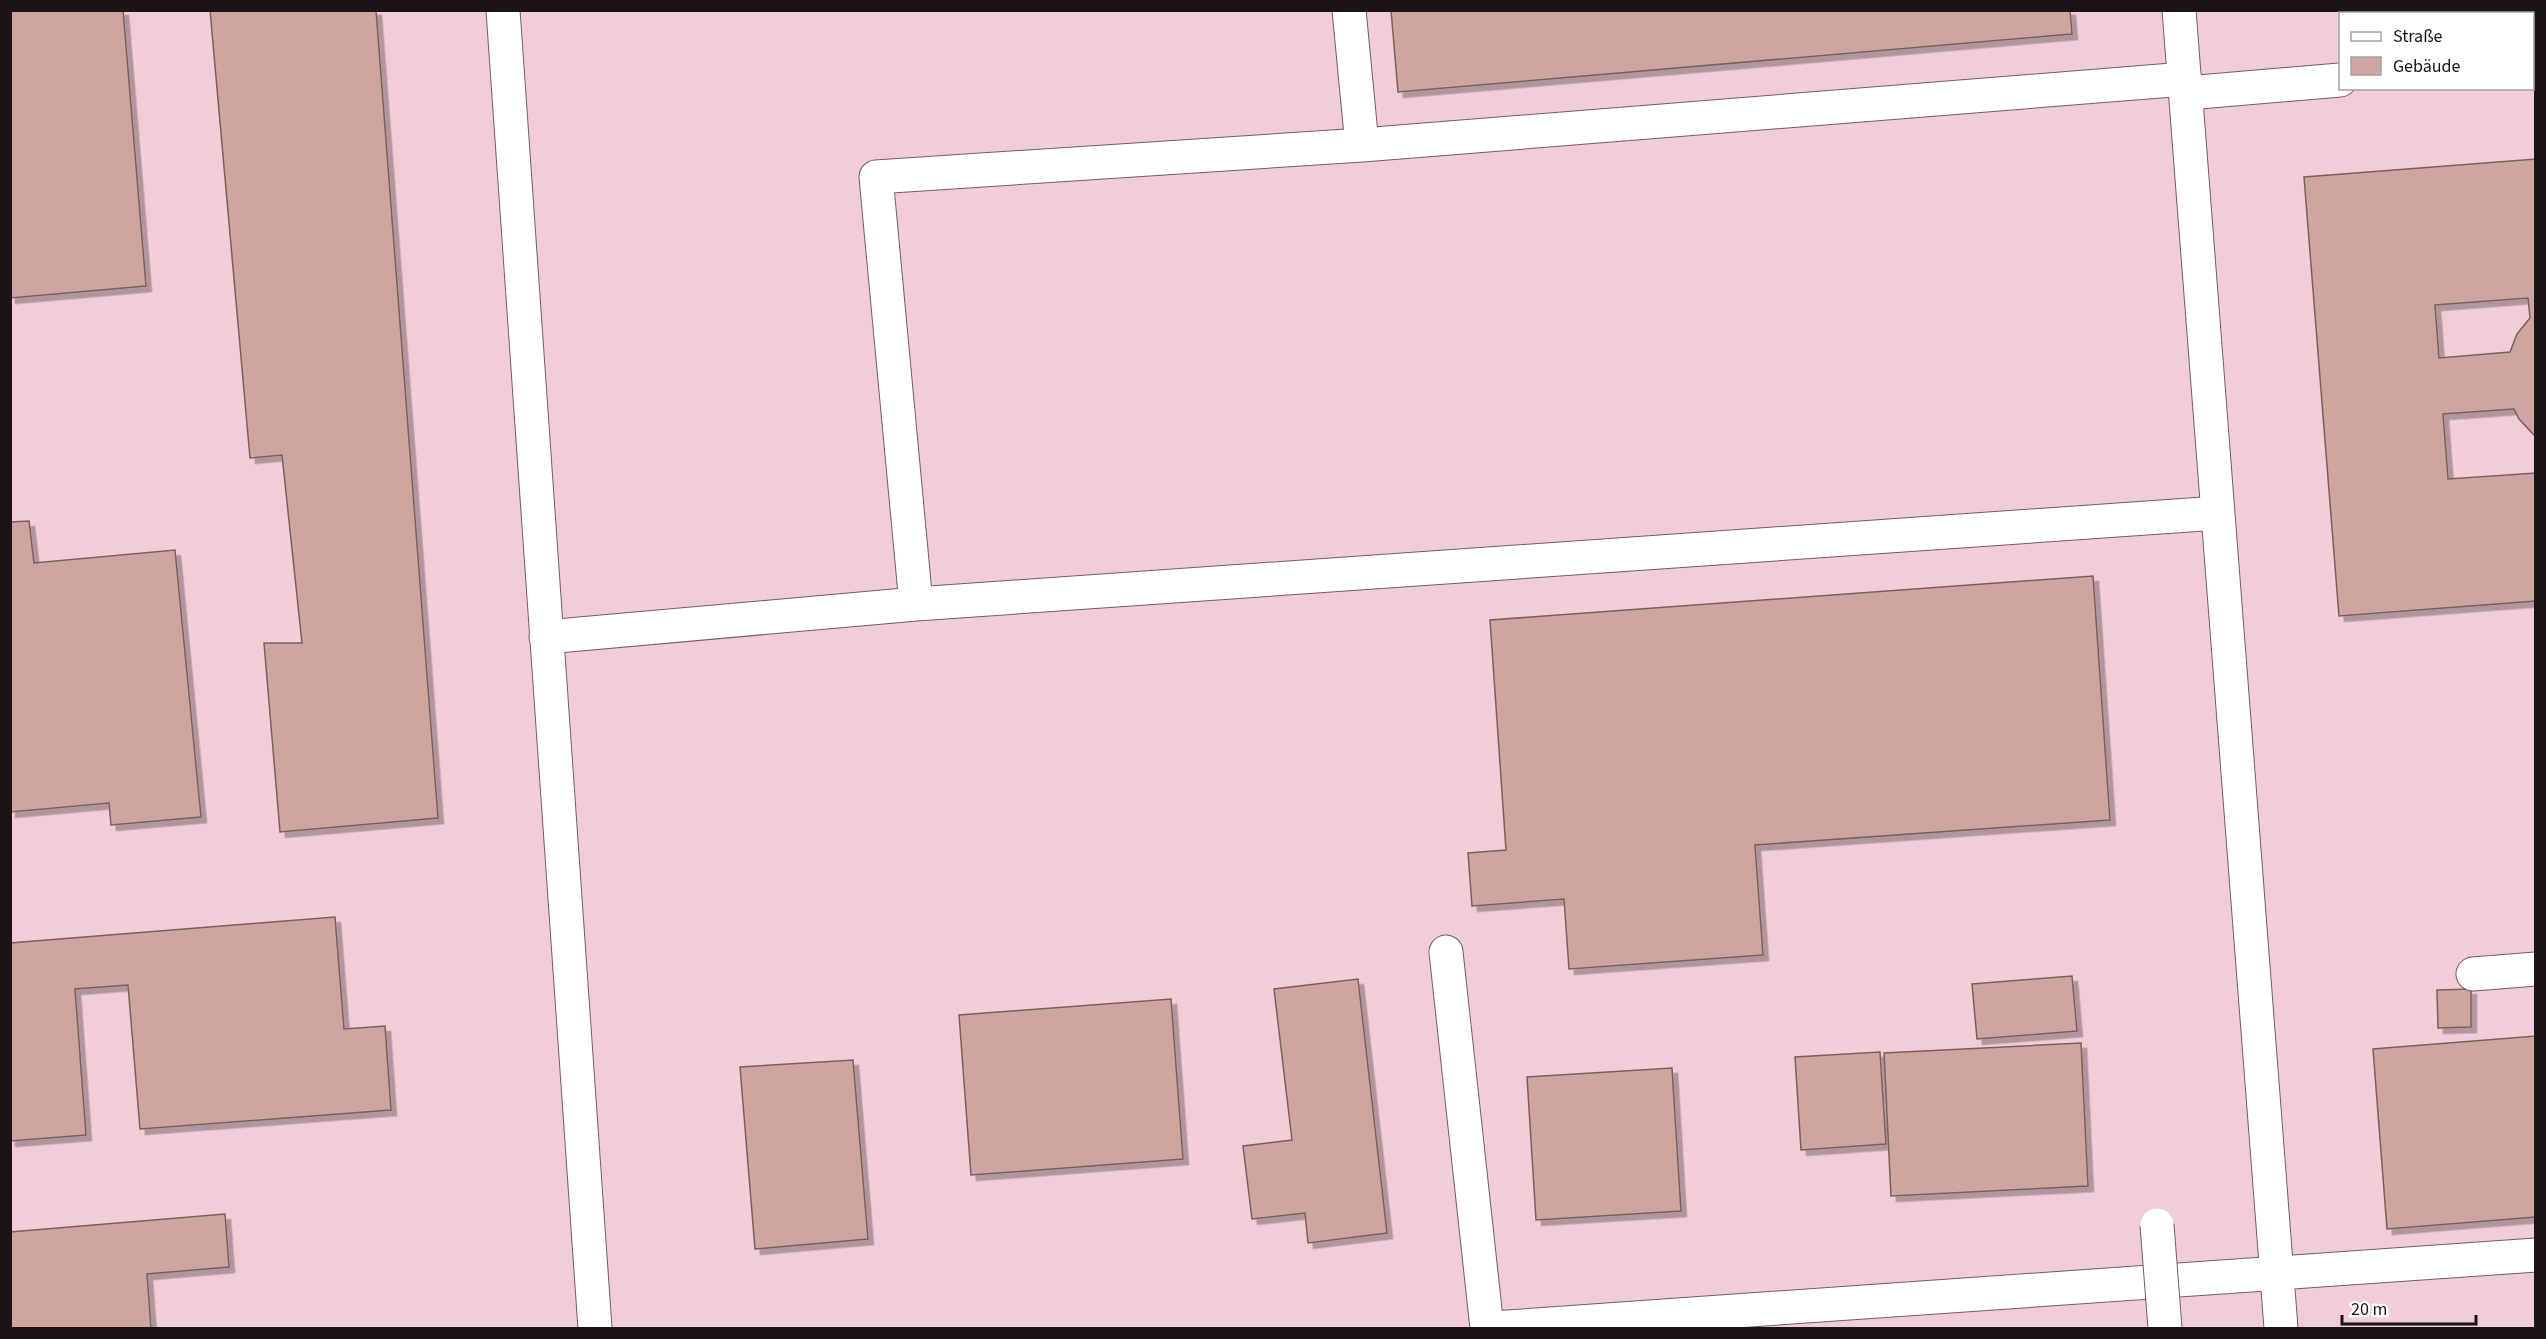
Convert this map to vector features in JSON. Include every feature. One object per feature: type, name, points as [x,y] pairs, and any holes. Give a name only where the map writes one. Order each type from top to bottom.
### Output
[{"type":"lane","points":[[503,10],[595,1329]]},
{"type":"lane","points":[[1349,10],[1362,145]]},
{"type":"lane","points":[[2179,10],[2281,1329]]},
{"type":"lane","points":[[916,604],[876,177],[2186,86],[2339,80]]},
{"type":"lane","points":[[546,637],[916,604],[2218,513]]},
{"type":"lane","points":[[1446,952],[1487,1329]]},
{"type":"lane","points":[[2473,974],[2535,969]]},
{"type":"lane","points":[[2157,1225],[2164,1329]]},
{"type":"lane","points":[[1493,1329],[2535,1255]]},
{"type":"shaded area","points":[[10,11],[2535,11],[2535,1328],[11,1328]]},
{"type":"building","points":[[10,10],[123,10],[146,286],[10,298]]},
{"type":"building","points":[[210,10],[376,10],[438,818],[280,832],[264,643],[302,643],[282,455],[250,458]]},
{"type":"building","points":[[1391,10],[2070,10],[2072,34],[1398,92]]},
{"type":"building","points":[[2536,159],[2536,437],[2519,419],[2514,409],[2443,414],[2448,479],[2536,473],[2536,601],[2339,616],[2304,177]],"holes":[[[2528,298],[2530,318],[2517,334],[2510,352],[2439,358],[2435,305]]]},
{"type":"building","points":[[29,521],[34,563],[175,550],[201,817],[111,825],[109,803],[10,812],[10,522]]},
{"type":"building","points":[[2093,576],[2110,820],[1755,845],[1763,955],[1569,969],[1564,899],[1472,906],[1468,853],[1506,850],[1490,620]]},
{"type":"building","points":[[335,917],[344,1029],[385,1026],[391,1110],[140,1129],[128,985],[75,989],[86,1135],[10,1141],[10,943]]},
{"type":"building","points":[[2072,976],[2077,1031],[1977,1039],[1972,984]]},
{"type":"building","points":[[1358,979],[1387,1233],[1308,1243],[1305,1213],[1252,1219],[1243,1146],[1292,1140],[1274,989]]},
{"type":"building","points":[[2471,989],[2471,1027],[2438,1028],[2437,990]]},
{"type":"building","points":[[1171,999],[1183,1159],[971,1175],[959,1015]]},
{"type":"building","points":[[2536,1036],[2536,1217],[2387,1229],[2373,1049]]},
{"type":"building","points":[[2081,1043],[2088,1186],[1891,1196],[1884,1053]]},
{"type":"building","points":[[1880,1052],[1886,1144],[1801,1150],[1795,1057]]},
{"type":"building","points":[[853,1060],[868,1239],[755,1249],[740,1067]]},
{"type":"building","points":[[1672,1068],[1681,1211],[1536,1220],[1527,1077]]},
{"type":"building","points":[[225,1214],[229,1267],[147,1274],[151,1328],[10,1328],[10,1232]]}]
